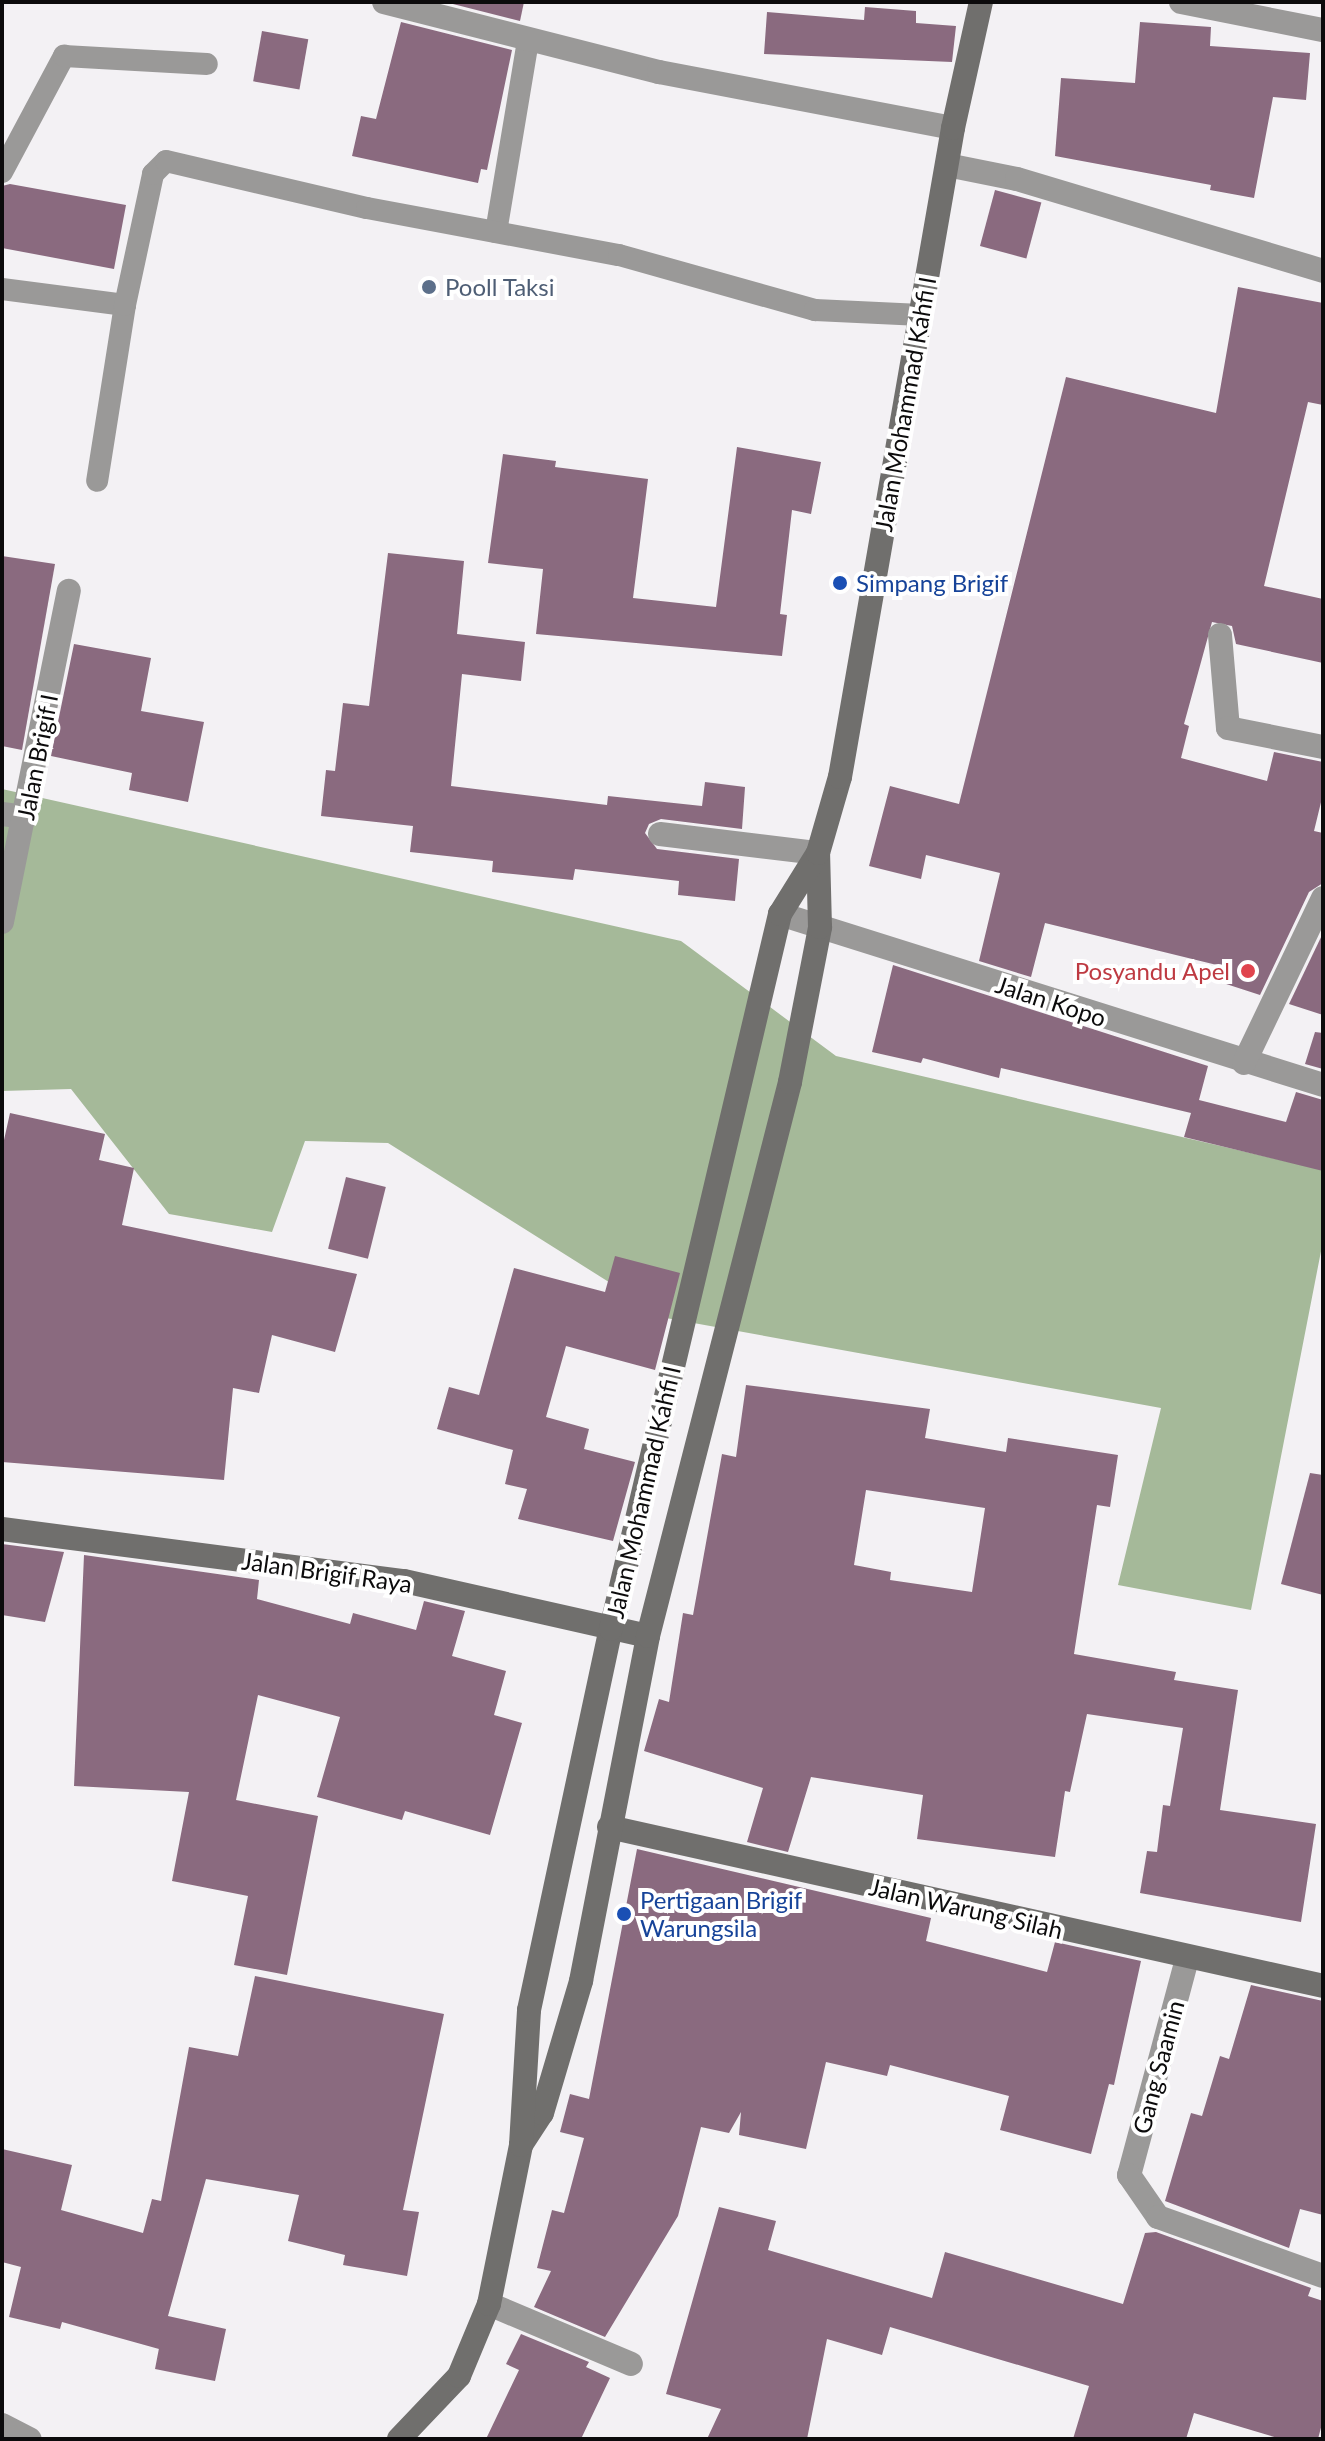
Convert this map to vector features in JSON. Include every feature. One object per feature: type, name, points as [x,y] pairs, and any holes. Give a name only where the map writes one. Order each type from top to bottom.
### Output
[{"type":"main road","name":"Jalan Mohammad Kahfi I","points":[[399,2439],[459,2376],[489,2304],[521,2145],[529,2010],[611,1629],[780,914],[818,853],[840,777],[953,128],[981,2]]},
{"type":"main road","name":"Jalan Mohammad Kahfi I","points":[[521,2145],[542,2113],[581,1981],[648,1636],[790,1082],[820,927],[818,853]]},
{"type":"main road","name":"Jalan Brigif Raya","points":[[2,1529],[404,1581],[648,1636]]},
{"type":"main road","name":"Jalan Warung Silah","points":[[609,1827],[1187,1959],[1323,1986]]},
{"type":"street","points":[[384,2],[494,27],[528,40],[659,72],[953,128]]},
{"type":"street","points":[[1181,2],[1323,30]]},
{"type":"street","points":[[947,165],[1017,179],[1323,271]]},
{"type":"street","name":"Jalan Brigif I","points":[[2,922],[14,815],[69,591]]},
{"type":"street","points":[[1220,635],[1228,728],[1323,747]]},
{"type":"street","points":[[660,834],[818,853]]},
{"type":"street","points":[[1244,1063],[1323,898]]},
{"type":"street","name":"Jalan Kopo","points":[[780,914],[1244,1063],[1323,1085]]},
{"type":"street","name":"Gang Saamin","points":[[1187,1959],[1129,2175],[1158,2217],[1323,2276]]},
{"type":"street","points":[[489,2304],[631,2364]]},
{"type":"street","points":[[2,2425],[30,2439]]},
{"type":"lane","points":[[496,232],[528,40]]},
{"type":"lane","points":[[2,172],[64,56],[207,64]]},
{"type":"lane","points":[[97,481],[125,305],[153,174],[166,161],[496,232],[619,255],[815,310],[921,315]]},
{"type":"lane","points":[[2,289],[125,305]]},
{"type":"green space","points":[[2,789],[681,941],[836,1056],[1323,1170],[1323,1241],[1251,1610],[1118,1585],[1161,1408],[666,1318],[388,1143],[305,1141],[272,1232],[169,1214],[71,1089],[2,1091]]},
{"type":"building","points":[[445,2],[524,2],[520,21]]},
{"type":"building","points":[[865,7],[916,11],[916,23],[956,26],[952,62],[764,54],[767,12],[864,20]]},
{"type":"building","points":[[401,22],[512,50],[487,170],[481,169],[478,183],[352,156],[361,116],[376,119]]},
{"type":"building","points":[[1140,22],[1211,27],[1210,46],[1310,53],[1306,100],[1273,97],[1254,198],[1210,190],[1211,185],[1055,156],[1061,78],[1135,83]]},
{"type":"building","points":[[262,31],[308,39],[299,89],[253,81]]},
{"type":"building","points":[[10,184],[126,205],[114,269],[2,248],[2,186]]},
{"type":"building","points":[[995,190],[1041,202],[1026,258],[980,246]]},
{"type":"building","points":[[1238,287],[1323,303],[1323,405],[1308,402],[1264,586],[1323,599],[1323,663],[1236,644],[1232,626],[1212,622],[1184,724],[1189,726],[1181,758],[1267,781],[1274,752],[1323,762],[1323,794],[1314,831],[1323,833],[1323,883],[1309,892],[1260,995],[1220,982],[1225,967],[1045,923],[1031,977],[979,961],[1000,873],[926,855],[921,879],[869,866],[890,786],[959,804],[1066,377],[1216,413]]},
{"type":"building","points":[[737,447],[821,462],[811,514],[792,510],[780,614],[787,615],[782,656],[536,634],[543,569],[488,563],[503,454],[556,461],[555,467],[648,479],[633,598],[716,607]]},
{"type":"building","points":[[388,553],[464,561],[457,634],[525,642],[521,681],[462,674],[451,786],[607,805],[608,796],[702,806],[705,782],[745,787],[742,829],[661,819],[649,824],[645,833],[657,849],[739,859],[735,901],[678,895],[679,881],[575,869],[573,880],[492,872],[493,861],[410,852],[413,826],[321,816],[326,770],[335,771],[343,703],[369,706]]},
{"type":"building","points":[[2,556],[55,564],[22,750],[2,746]]},
{"type":"building","points":[[74,644],[151,658],[141,711],[204,722],[188,802],[129,790],[132,773],[51,756]]},
{"type":"building","points":[[1323,933],[1323,1015],[1289,1004]]},
{"type":"building","points":[[893,965],[1208,1066],[1199,1100],[1286,1122],[1296,1092],[1323,1100],[1323,1171],[1184,1137],[1191,1113],[1001,1068],[999,1078],[923,1058],[921,1063],[872,1052]]},
{"type":"building","points":[[1315,1032],[1323,1033],[1323,1069],[1305,1064]]},
{"type":"building","points":[[10,1113],[105,1134],[99,1160],[134,1168],[122,1225],[357,1274],[335,1352],[272,1335],[259,1393],[233,1388],[224,1480],[2,1462],[2,1149]]},
{"type":"building","points":[[346,1177],[386,1187],[368,1259],[328,1249]]},
{"type":"building","points":[[615,1256],[680,1273],[655,1370],[566,1346],[546,1417],[589,1429],[584,1449],[635,1462],[613,1541],[518,1519],[527,1489],[505,1484],[513,1450],[437,1429],[449,1387],[479,1395],[514,1268],[605,1292]]},
{"type":"building","points":[[746,1385],[930,1409],[925,1438],[1006,1452],[1008,1438],[1118,1455],[1110,1507],[1097,1505],[1074,1654],[1176,1672],[1174,1680],[1238,1690],[1220,1810],[1316,1824],[1301,1922],[1140,1893],[1147,1851],[1157,1852],[1163,1805],[1170,1806],[1183,1728],[1087,1714],[1070,1792],[1065,1791],[1055,1857],[917,1839],[923,1795],[811,1777],[788,1852],[747,1842],[763,1788],[644,1751],[659,1699],[669,1702],[683,1613],[693,1615],[722,1454],[736,1457]],"holes":[[[866,1490],[985,1508],[972,1592],[890,1580],[891,1572],[854,1565]]]},
{"type":"building","points":[[1310,1473],[1323,1475],[1323,1595],[1281,1584]]},
{"type":"building","points":[[2,1544],[64,1552],[45,1622],[2,1615]]},
{"type":"building","points":[[84,1555],[259,1580],[257,1599],[350,1624],[353,1613],[416,1630],[424,1601],[465,1611],[452,1656],[506,1671],[494,1715],[522,1723],[490,1835],[405,1811],[402,1820],[317,1797],[340,1717],[258,1695],[236,1800],[318,1816],[287,1975],[234,1965],[248,1896],[172,1881],[189,1792],[74,1786]]},
{"type":"building","points":[[637,1849],[931,1918],[926,1941],[1047,1972],[1055,1942],[1141,1961],[1114,2085],[1109,2084],[1091,2154],[1000,2130],[1009,2096],[890,2065],[887,2076],[826,2062],[806,2149],[739,2135],[741,2112],[729,2133],[701,2127],[678,2216],[605,2337],[534,2307],[551,2271],[537,2268],[552,2210],[564,2213],[584,2138],[560,2132],[570,2094],[589,2099]]},
{"type":"building","points":[[255,1976],[444,2014],[403,2210],[419,2212],[407,2276],[343,2265],[345,2255],[288,2241],[299,2195],[206,2179],[168,2316],[226,2329],[215,2381],[155,2369],[159,2349],[62,2322],[60,2329],[9,2317],[21,2267],[2,2262],[2,2149],[72,2165],[61,2210],[143,2233],[152,2199],[161,2201],[189,2047],[238,2056]]},
{"type":"building","points":[[1251,1985],[1323,2001],[1323,2215],[1300,2209],[1289,2248],[1165,2201],[1191,2113],[1202,2116],[1220,2056],[1229,2059]]},
{"type":"building","points":[[719,2207],[776,2221],[768,2250],[932,2298],[945,2252],[1123,2304],[1145,2233],[1156,2232],[1311,2288],[1308,2296],[1323,2301],[1323,2420],[1318,2439],[1281,2439],[1194,2413],[1186,2439],[1073,2439],[1089,2386],[890,2327],[882,2355],[827,2339],[807,2439],[707,2439],[721,2409],[666,2394]]},
{"type":"building","points":[[521,2334],[589,2362],[586,2367],[610,2378],[581,2439],[486,2439],[519,2370],[506,2364]]},
{"type":"place","name":"Pooll Taksi","points":[[429,287]]},
{"type":"place","name":"Simpang Brigif","points":[[840,583]]},
{"type":"place","name":"Posyandu Apel","points":[[1248,971]]},
{"type":"place","name":"Pertigaan Brigif Warungsila","points":[[624,1914]]}]
